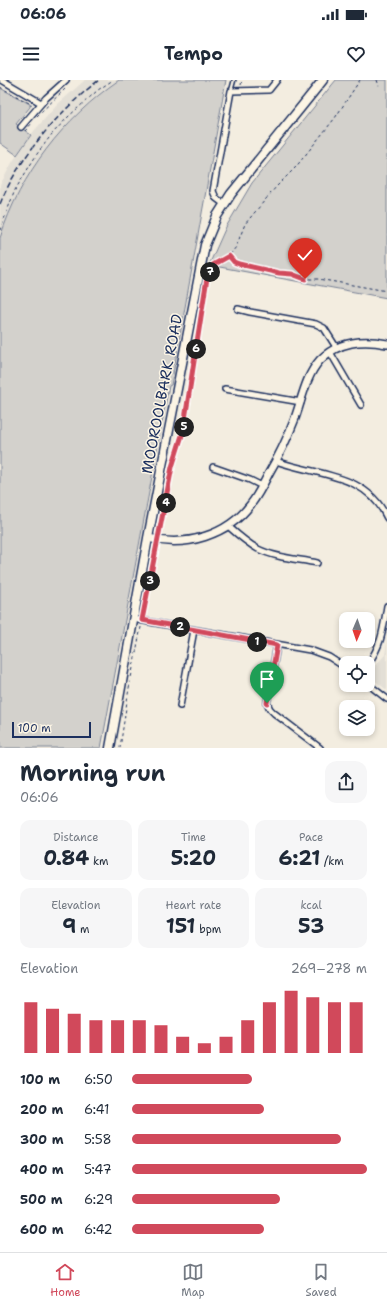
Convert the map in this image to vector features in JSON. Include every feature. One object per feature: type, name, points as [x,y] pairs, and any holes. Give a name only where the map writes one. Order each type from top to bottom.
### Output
[{"type":"main road","name":"MOOROOLBARK ROAD","points":[[110,748],[148,538],[203,256],[211,229],[224,204],[245,176],[323,80]]},
{"type":"street","points":[[2,80],[41,103]]},
{"type":"street","points":[[20,127],[41,103],[66,80]]},
{"type":"street","points":[[224,204],[216,198],[213,191],[231,91],[269,90],[277,80]]},
{"type":"street","points":[[238,309],[316,324],[324,328],[361,405]]},
{"type":"street","points":[[148,538],[179,541],[197,539],[214,534],[228,526],[251,504],[276,461],[289,434],[311,372],[320,360],[333,349],[346,343],[361,341],[387,344]]},
{"type":"street","points":[[224,389],[301,402]]},
{"type":"street","points":[[276,461],[303,470],[335,476],[363,488],[376,500],[387,518]]},
{"type":"street","points":[[213,467],[250,480],[262,486]]},
{"type":"street","points":[[228,526],[244,540],[260,550],[277,555],[317,562]]},
{"type":"street","points":[[373,656],[378,648],[382,635],[387,606]]},
{"type":"street","points":[[133,619],[310,650],[329,657],[339,663]]},
{"type":"street","points":[[180,706],[194,630]]},
{"type":"street","points":[[277,645],[267,703],[274,713],[320,748]]},
{"type":"street","points":[[375,690],[387,699]]},
{"type":"lane","points":[[231,91],[234,80]]},
{"type":"path","points":[[0,230],[15,190],[37,154],[52,134],[69,116],[98,90],[113,80]]},
{"type":"path","points":[[120,748],[128,688],[172,467],[183,432],[207,278],[213,265],[229,256],[236,247],[245,224],[276,187],[296,168],[335,118],[360,80]]},
{"type":"path","points":[[377,80],[379,86]]},
{"type":"path","points":[[25,131],[68,86]]},
{"type":"path","points":[[0,87],[31,104],[31,107]]},
{"type":"path","points":[[229,256],[234,262],[239,264],[279,273],[292,274],[305,279],[318,279],[387,291]]},
{"type":"shaded area","points":[[85,80],[119,80],[97,96],[77,114],[38,162],[9,213],[0,238],[0,185],[13,161],[34,131],[58,104]]},
{"type":"shaded area","points":[[119,80],[226,80],[171,385],[169,386],[101,748],[0,748],[0,238],[19,192],[46,149],[80,112]]},
{"type":"shaded area","points":[[336,80],[387,80],[387,298],[209,265],[226,227],[252,183]]},
{"type":"shaded area","points":[[0,88],[30,104],[30,107],[16,124],[31,135],[17,155],[0,143]]},
{"type":"shaded area","points":[[387,641],[387,690],[375,681],[375,666],[385,655]]},
{"type":"railway","points":[[0,204],[8,186],[29,152],[55,120],[84,92],[99,80]]},
{"type":"route","points":[[267,703],[277,645],[142,620],[172,467],[183,432],[207,278],[213,265],[229,256],[234,262],[239,264],[279,273],[292,274],[305,279]]}]
